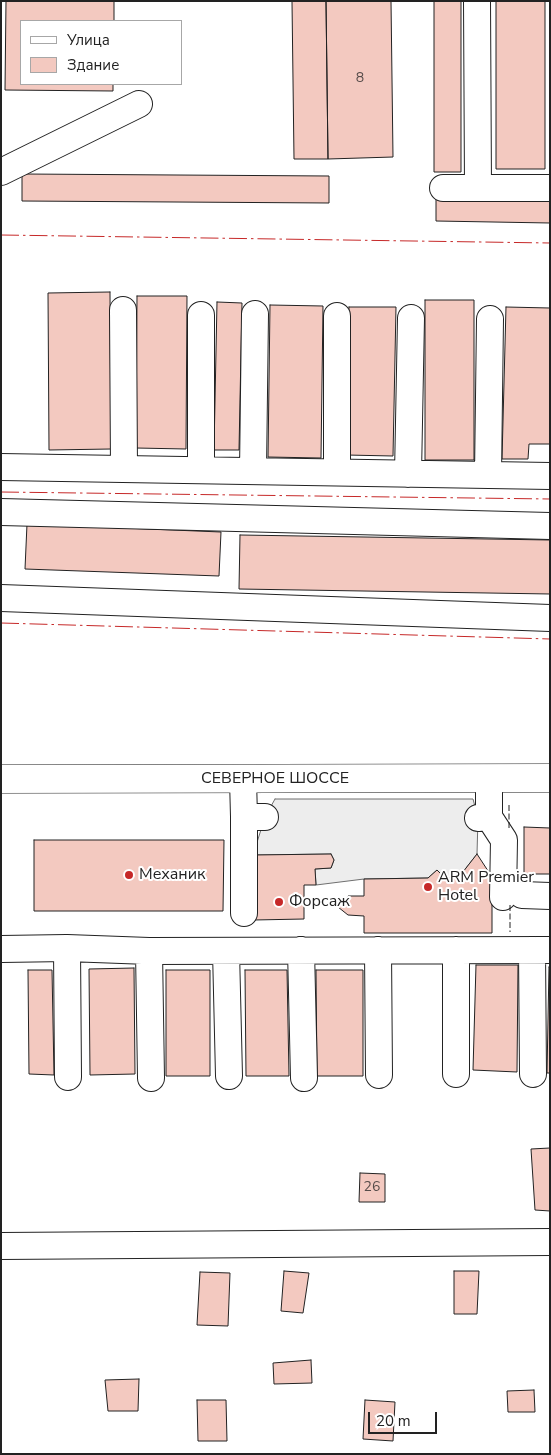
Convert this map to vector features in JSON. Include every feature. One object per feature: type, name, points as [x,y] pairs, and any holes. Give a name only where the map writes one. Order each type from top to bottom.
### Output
[{"type":"main road","name":"СЕВЕРНОЕ ШОССЕ","points":[[1,779],[550,778]]},
{"type":"street","points":[[477,1],[478,188]]},
{"type":"street","points":[[1,172],[139,104]]},
{"type":"street","points":[[443,188],[550,188]]},
{"type":"street","points":[[123,310],[124,469]]},
{"type":"street","points":[[253,471],[255,314]]},
{"type":"street","points":[[201,315],[201,470]]},
{"type":"street","points":[[337,316],[337,472]]},
{"type":"street","points":[[408,474],[410,318]]},
{"type":"street","points":[[488,475],[490,319]]},
{"type":"street","points":[[1,467],[550,476]]},
{"type":"street","points":[[1,512],[550,526]]},
{"type":"street","points":[[1,598],[550,618]]},
{"type":"street","points":[[489,778],[484,817],[504,840],[513,896],[550,896]]},
{"type":"street","points":[[243,779],[254,817],[244,913]]},
{"type":"street","points":[[67,948],[68,1078]]},
{"type":"street","points":[[1,949],[67,948],[149,951],[541,950],[533,1074]]},
{"type":"street","points":[[301,950],[304,1078]]},
{"type":"street","points":[[378,950],[379,1075]]},
{"type":"street","points":[[456,950],[456,1074]]},
{"type":"street","points":[[149,951],[151,1078]]},
{"type":"street","points":[[226,951],[229,1076]]},
{"type":"street","points":[[1,1246],[550,1242]]},
{"type":"shaded area","points":[[275,799],[473,799],[478,818],[477,854],[459,877],[445,878],[437,870],[428,878],[364,879],[316,885],[315,869],[331,868],[334,860],[331,854],[253,855],[265,817]]},
{"type":"building","points":[[6,1],[114,1],[114,20],[20,20],[20,85],[113,85],[113,91],[5,90]]},
{"type":"building","points":[[292,1],[326,1],[328,159],[294,159]]},
{"type":"building","points":[[326,1],[391,1],[393,157],[328,159]]},
{"type":"building","points":[[434,1],[461,1],[461,172],[434,172]]},
{"type":"building","points":[[496,1],[545,1],[545,169],[496,169]]},
{"type":"building","points":[[22,174],[329,176],[329,203],[22,201]]},
{"type":"building","points":[[436,196],[550,198],[550,223],[436,221]]},
{"type":"building","points":[[110,292],[111,449],[49,450],[48,293]]},
{"type":"building","points":[[137,296],[187,296],[186,449],[136,448]]},
{"type":"building","points":[[425,300],[474,300],[474,460],[425,460]]},
{"type":"building","points":[[217,302],[242,303],[239,450],[214,450]]},
{"type":"building","points":[[270,305],[323,306],[321,458],[268,457]]},
{"type":"building","points":[[349,307],[396,307],[393,456],[346,455]]},
{"type":"building","points":[[506,307],[550,308],[550,444],[529,444],[528,459],[502,459]]},
{"type":"building","points":[[27,524],[221,532],[219,576],[25,569]]},
{"type":"building","points":[[240,535],[550,540],[550,594],[239,589]]},
{"type":"building","points":[[524,827],[550,828],[550,874],[524,874]]},
{"type":"building","name":"Механик","points":[[34,840],[224,840],[223,911],[34,911]]},
{"type":"building","name":"Форсаж","points":[[331,854],[334,860],[331,868],[315,869],[316,885],[304,885],[304,919],[254,920],[253,855]]},
{"type":"building","name":"ARM Premier Hotel","points":[[477,854],[492,877],[492,933],[364,933],[364,916],[348,915],[338,907],[348,896],[364,896],[364,879],[428,878],[437,870],[445,878],[459,877]]},
{"type":"building","points":[[476,965],[518,965],[517,1072],[473,1070]]},
{"type":"building","points":[[549,967],[550,1073],[547,1073]]},
{"type":"building","points":[[134,968],[135,1074],[90,1075],[89,969]]},
{"type":"building","points":[[28,970],[52,970],[54,1075],[29,1074]]},
{"type":"building","points":[[166,970],[210,970],[210,1076],[166,1076]]},
{"type":"building","points":[[245,970],[287,970],[289,1076],[246,1076]]},
{"type":"building","points":[[316,970],[363,970],[363,1076],[317,1076]]},
{"type":"building","points":[[550,1148],[550,1211],[535,1210],[531,1149]]},
{"type":"building","points":[[360,1173],[385,1174],[385,1202],[359,1202]]},
{"type":"building","points":[[284,1271],[309,1273],[303,1313],[281,1311]]},
{"type":"building","points":[[454,1271],[479,1271],[477,1314],[454,1314]]},
{"type":"building","points":[[200,1272],[230,1273],[228,1326],[197,1325]]},
{"type":"building","points":[[311,1360],[312,1383],[274,1384],[273,1363]]},
{"type":"building","points":[[139,1379],[138,1411],[108,1411],[105,1380]]},
{"type":"building","points":[[534,1390],[535,1412],[508,1412],[507,1391]]},
{"type":"building","points":[[197,1400],[226,1400],[227,1441],[198,1441]]},
{"type":"building","points":[[365,1400],[395,1402],[393,1441],[363,1439]]},
{"type":"fence","points":[[509,805],[509,828]]},
{"type":"fence","points":[[510,905],[510,932]]},
{"type":"power","points":[[1,235],[550,243]]},
{"type":"power","points":[[1,492],[550,499]]},
{"type":"power","points":[[1,623],[550,639]]},
{"type":"place","name":"Механик","points":[[129,875]]},
{"type":"place","name":"ARM Premier Hotel","points":[[428,887]]},
{"type":"place","name":"Форсаж","points":[[279,902]]}]
